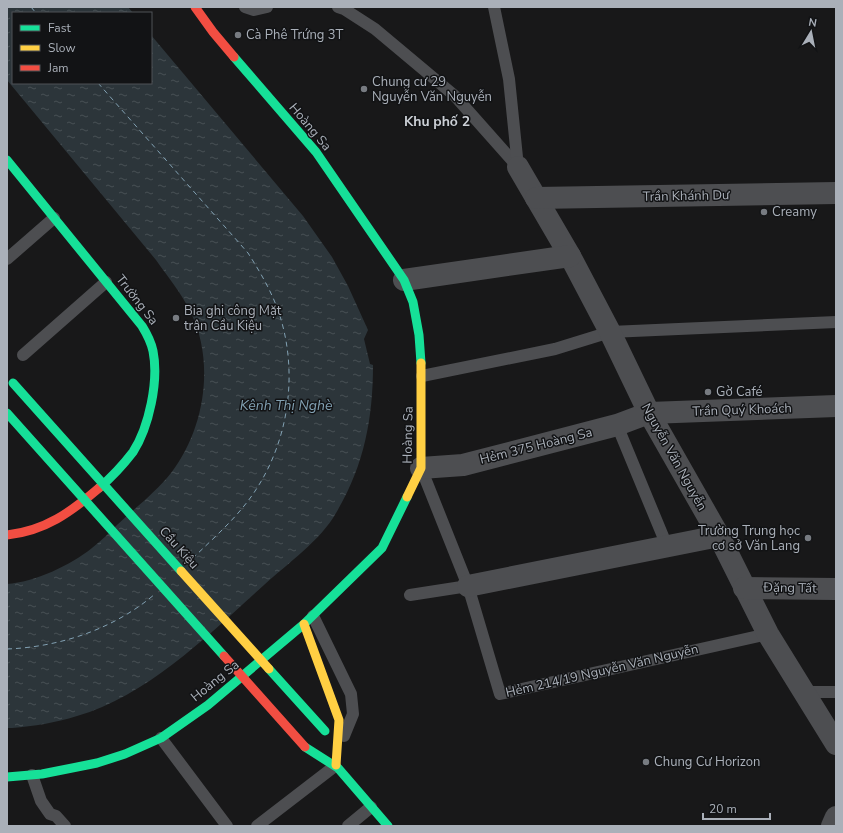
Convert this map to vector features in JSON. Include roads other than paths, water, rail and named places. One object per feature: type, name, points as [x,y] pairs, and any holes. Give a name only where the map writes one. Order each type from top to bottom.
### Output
[{"type":"street","name":"Hoàng Sa","points":[[7,777],[71,770],[125,754],[161,738],[208,705],[308,620],[382,548],[421,468],[422,376],[419,335],[413,302],[404,280],[316,152],[213,32],[199,8]]},
{"type":"street","name":"Trường Sa","points":[[7,160],[142,326],[149,336],[155,360],[154,386],[142,433],[133,452],[118,470],[70,511],[56,520],[38,529],[7,535]]},
{"type":"street","name":"Nguyễn Văn Nguyễn","points":[[518,167],[570,256],[610,332],[649,413],[719,536],[768,634],[836,744]]},
{"type":"street","name":"Trần Khánh Dư","points":[[536,198],[836,193]]},
{"type":"street","points":[[404,280],[570,256]]},
{"type":"street","name":"Cầu Kiệu","points":[[10,379],[326,732],[336,763]]},
{"type":"street","name":"Trần Quý Khoách","points":[[649,413],[836,406]]},
{"type":"street","points":[[7,413],[305,747],[336,763],[388,826]]},
{"type":"street","name":"Hẻm 375 Hoàng Sa","points":[[421,468],[463,465],[617,425],[649,413]]},
{"type":"street","points":[[468,586],[719,536]]},
{"type":"street","name":"Ðặng Tất","points":[[744,588],[836,589]]},
{"type":"street","points":[[308,620],[339,720],[336,763]]},
{"type":"street","points":[[832,826],[836,817]]},
{"type":"lane","points":[[245,7],[254,10],[267,7]]},
{"type":"lane","points":[[338,7],[344,9],[375,29],[455,96],[518,167]]},
{"type":"lane","points":[[494,7],[508,79],[518,167]]},
{"type":"lane","points":[[7,259],[54,218]]},
{"type":"lane","points":[[23,355],[106,282]]},
{"type":"lane","points":[[422,376],[555,349],[610,332],[836,322]]},
{"type":"lane","points":[[617,425],[667,546]]},
{"type":"lane","name":"Hẻm 214/19 Nguyễn Văn Nguyễn","points":[[421,468],[468,586],[500,694],[768,634]]},
{"type":"lane","points":[[410,595],[468,586]]},
{"type":"lane","points":[[257,826],[336,763],[353,714],[351,694],[308,620]]},
{"type":"lane","points":[[804,692],[836,692]]},
{"type":"lane","points":[[161,738],[227,826]]},
{"type":"lane","points":[[32,775],[41,801],[50,814],[56,816],[65,826]]},
{"type":"lane","points":[[348,826],[371,807]]},
{"type":"water","name":"Kênh Thị Nghè","points":[[7,7],[128,7],[132,12],[12,12],[12,84],[152,84],[152,36],[303,216],[332,257],[348,286],[368,330],[364,339],[370,364],[373,365],[373,385],[369,423],[360,460],[346,495],[330,523],[322,533],[200,642],[177,661],[129,694],[77,716],[44,724],[12,728],[7,728],[7,584],[18,583],[41,576],[74,561],[102,540],[165,480],[183,456],[192,436],[199,416],[203,395],[204,374],[203,352],[198,332],[191,313],[179,292],[156,260],[7,80]]},
{"type":"place","name":"Cà Phê Trứng 3T","points":[[238,35]]},
{"type":"place","name":"Chung cư 29 Nguyễn Văn Nguyễn","points":[[364,89]]},
{"type":"place","name":"Creamy","points":[[764,212]]},
{"type":"place","name":"Bia ghi công Mặt trận Cầu Kiệu","points":[[176,318]]},
{"type":"place","name":"Gờ Café","points":[[708,392]]},
{"type":"place","name":"Trường Trung học cơ sở Văn Lang","points":[[808,538]]},
{"type":"place","name":"Chung Cư Horizon","points":[[646,762]]},
{"type":"district","name":"Khu phố 2","points":[[437,121]]}]
